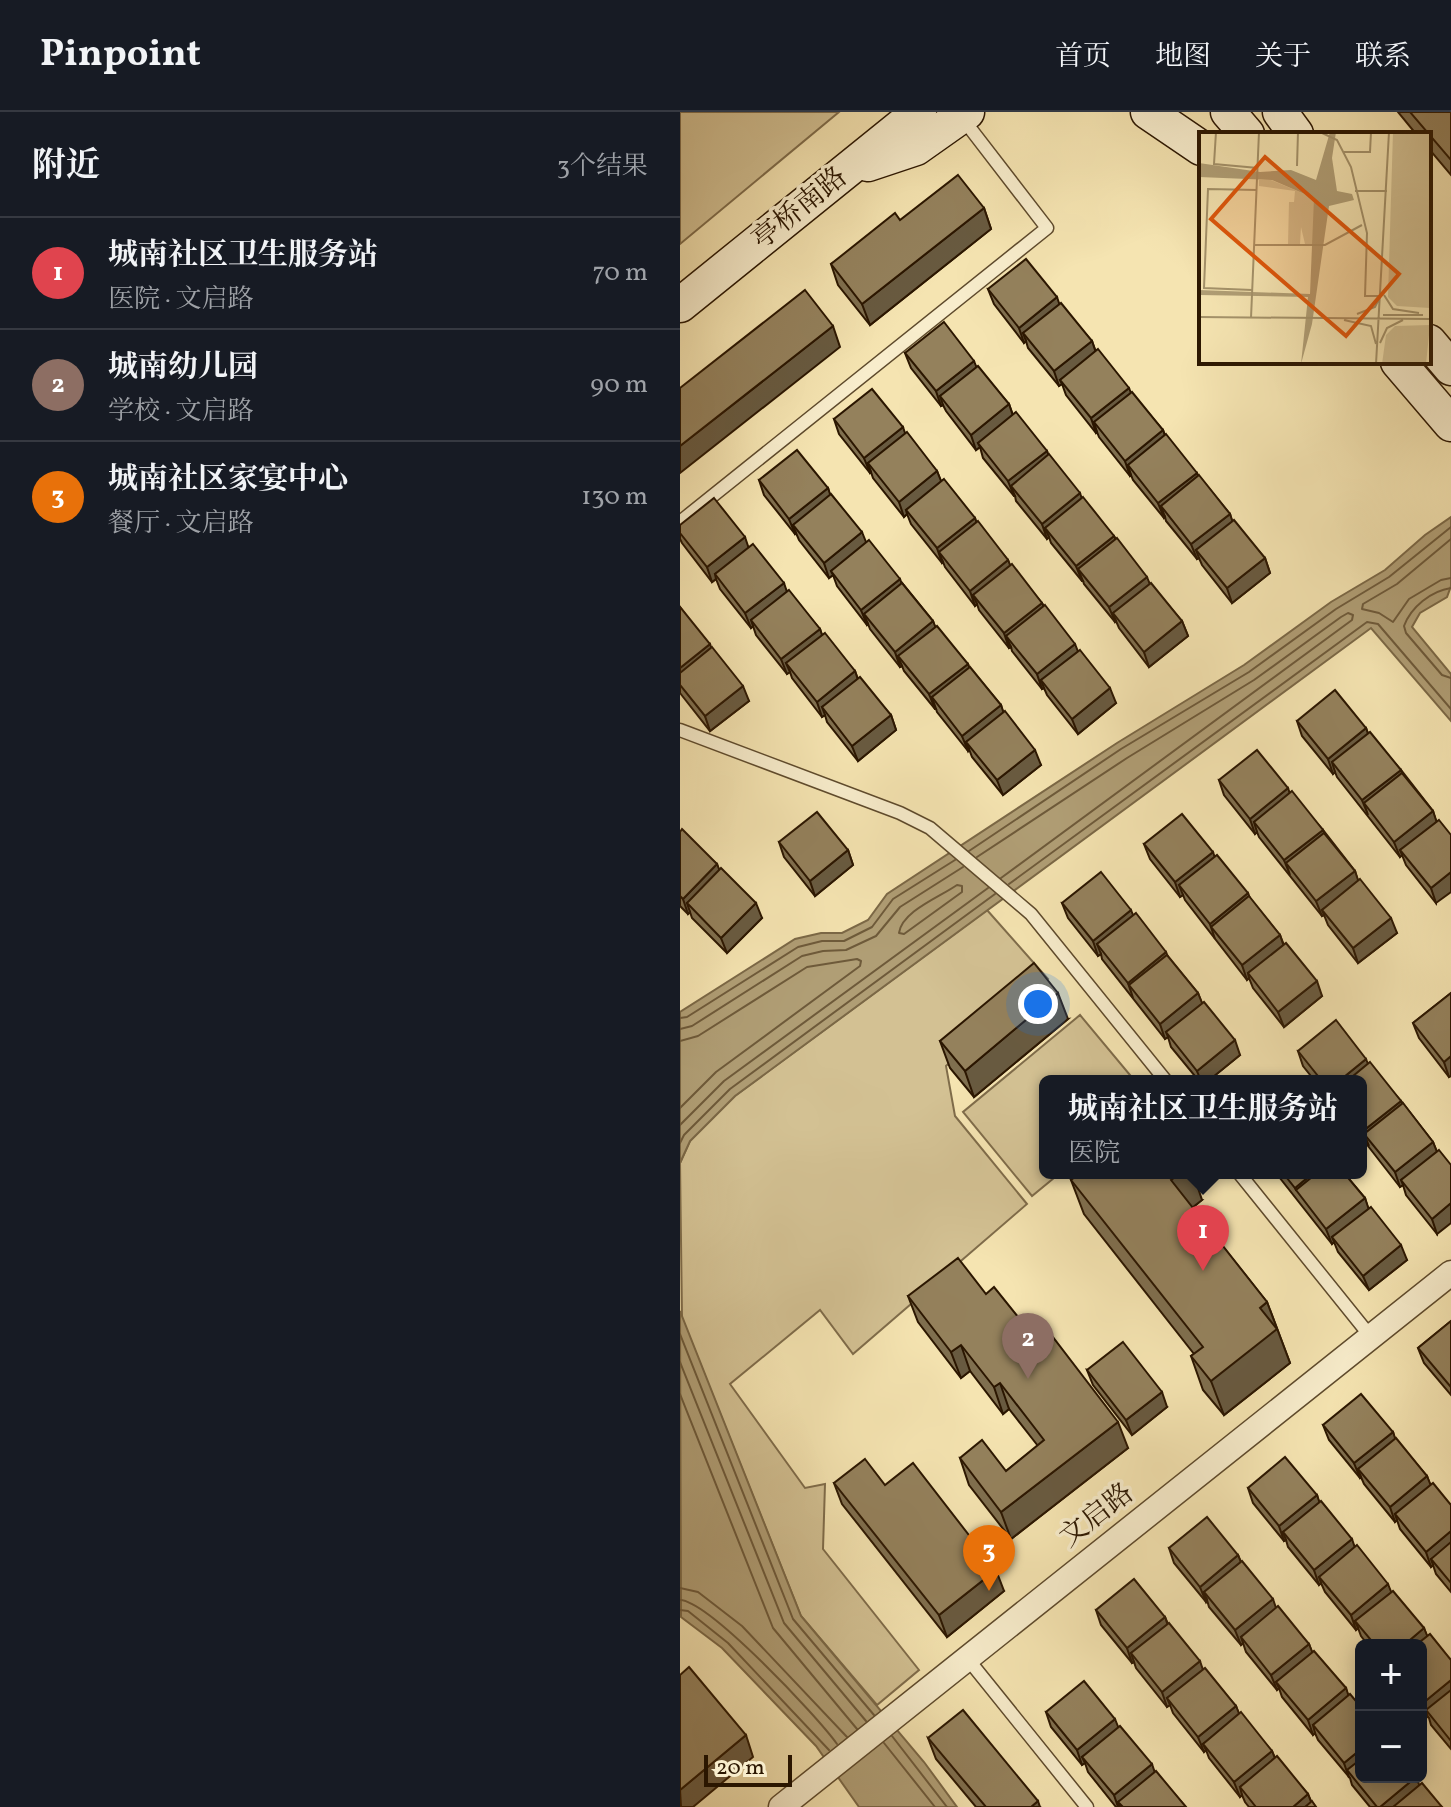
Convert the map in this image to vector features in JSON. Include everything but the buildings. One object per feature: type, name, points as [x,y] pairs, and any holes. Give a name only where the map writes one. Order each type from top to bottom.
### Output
[{"type":"street","points":[[1148,112],[1199,147]]},
{"type":"street","points":[[1183,112],[1199,132]]},
{"type":"street","points":[[1228,112],[1245,132]]},
{"type":"street","points":[[1280,112],[1295,132]]},
{"type":"street","name":"亭桥南路","points":[[680,305],[917,113]]},
{"type":"street","points":[[845,173],[916,148],[964,114]]},
{"type":"street","points":[[1431,344],[1451,368]]},
{"type":"street","points":[[1400,364],[1451,424]]},
{"type":"street","name":"文启路","points":[[796,1800],[897,1714],[1451,1273]]},
{"type":"lane","points":[[680,522],[1047,228],[964,114]]},
{"type":"lane","points":[[680,730],[900,813],[930,828],[1031,914],[1161,1075]]},
{"type":"lane","points":[[1244,1179],[1371,1337]]},
{"type":"lane","points":[[967,1658],[1087,1807]]},
{"type":"shaded area","points":[[680,112],[839,112],[680,244]]},
{"type":"shaded area","points":[[987,910],[1048,979],[946,1066],[955,1116],[1027,1204],[853,1354],[820,1310],[730,1384],[805,1488],[825,1484],[823,1549],[919,1670],[877,1705],[801,1616],[682,1318],[680,1163],[690,1141],[735,1096]]},
{"type":"shaded area","points":[[1080,1015],[1130,1075],[1039,1075],[1039,1179],[1053,1179],[1032,1196],[963,1112]]},
{"type":"water","points":[[1451,517],[1451,586],[1447,597],[1420,613],[1412,627],[1451,674],[1451,721],[1371,628],[735,1096],[690,1141],[680,1163],[680,1012],[795,939],[821,933],[842,933],[868,920],[887,894],[1117,743],[1244,665],[1331,602],[1385,570]]},
{"type":"water","points":[[680,1311],[801,1616],[924,1762],[957,1807],[859,1807],[816,1746],[722,1648],[681,1617]]},
{"type":"place","name":"城南社区卫生服务站","points":[[1203,1271]]},
{"type":"place","name":"城南幼儿园","points":[[1028,1379]]},
{"type":"place","name":"城南社区家宴中心","points":[[989,1591]]}]
